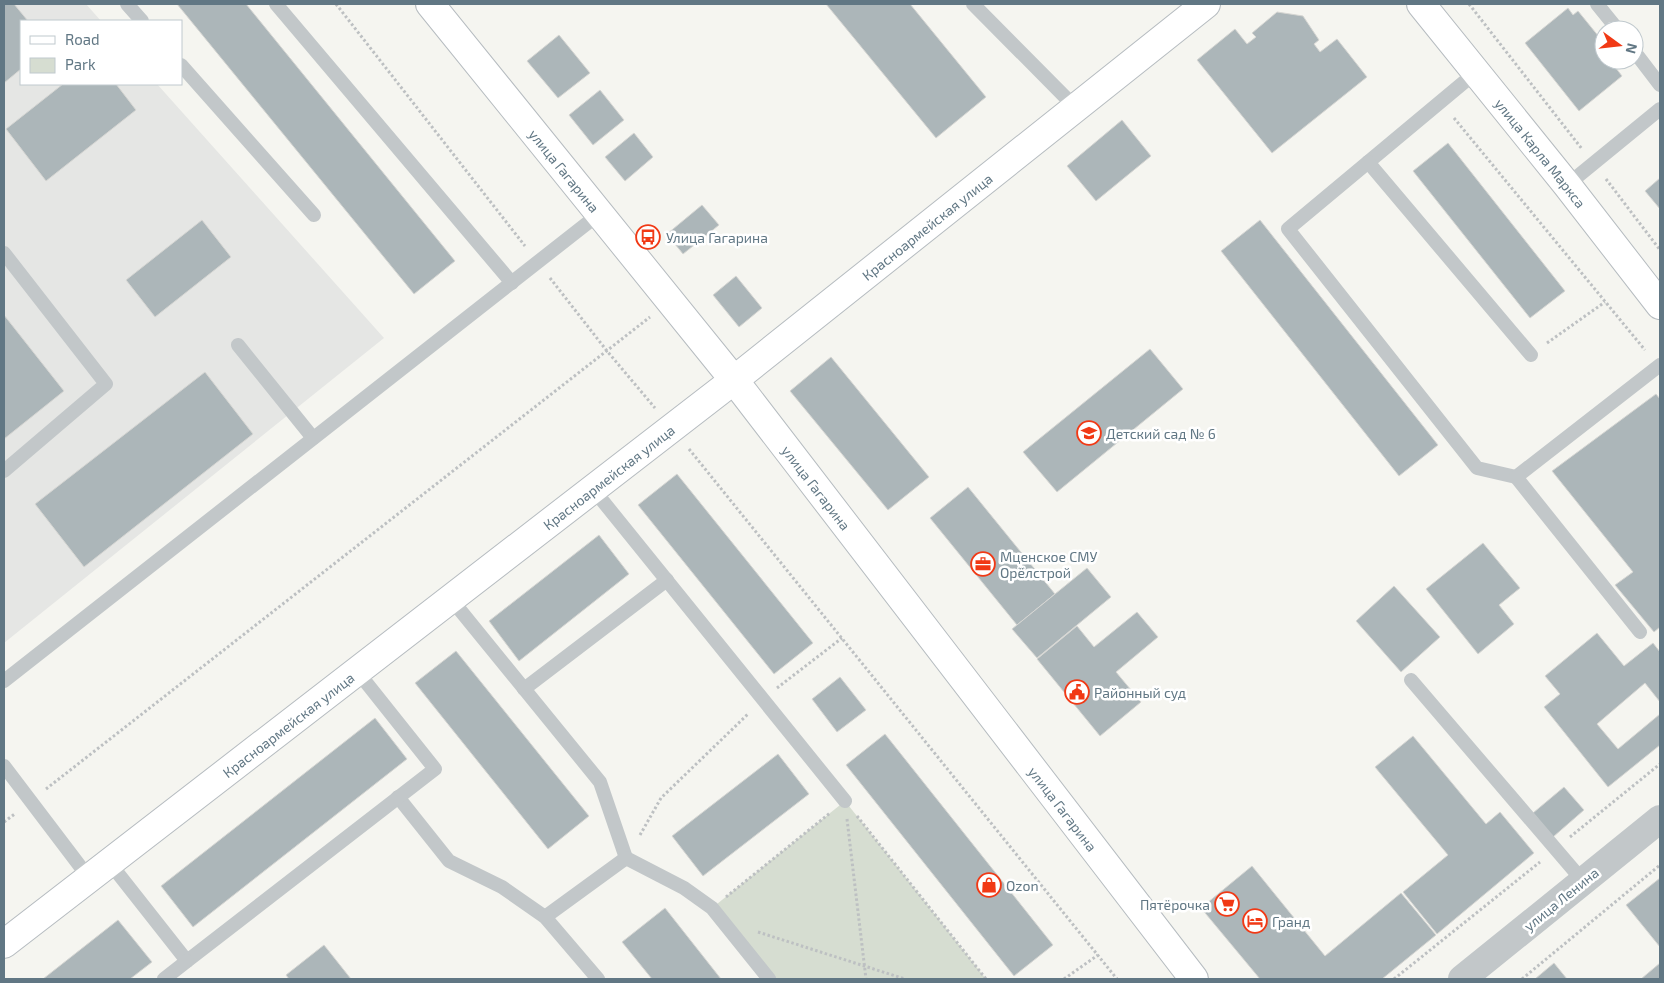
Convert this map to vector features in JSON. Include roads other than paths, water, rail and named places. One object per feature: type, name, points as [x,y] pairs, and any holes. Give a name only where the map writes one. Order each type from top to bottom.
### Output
[{"type":"main road","name":"улица Гагарина","points":[[430,4],[734,380],[1194,979]]},
{"type":"main road","name":"Красноармейская улица","points":[[4,944],[734,380],[1206,4]]},
{"type":"main road","name":"улица Карла Маркса","points":[[1421,4],[1660,305]]},
{"type":"street","name":"улица Ленина","points":[[1462,979],[1660,819]]},
{"type":"lane","points":[[127,4],[141,20]]},
{"type":"lane","points":[[276,4],[512,283]]},
{"type":"lane","points":[[973,4],[1076,108]]},
{"type":"lane","points":[[1597,4],[1610,20]]},
{"type":"lane","points":[[1644,64],[1660,85]]},
{"type":"lane","points":[[182,66],[314,215]]},
{"type":"lane","points":[[1475,73],[1288,229],[1477,468],[1516,477],[1640,632]]},
{"type":"lane","points":[[1567,186],[1660,108]]},
{"type":"lane","points":[[1368,162],[1531,355]]},
{"type":"lane","points":[[4,681],[599,214]]},
{"type":"lane","points":[[4,253],[106,384],[4,471]]},
{"type":"lane","points":[[238,345],[313,438]]},
{"type":"lane","points":[[1516,477],[1659,365]]},
{"type":"lane","points":[[593,489],[845,801]]},
{"type":"lane","points":[[524,688],[667,580]]},
{"type":"lane","points":[[450,599],[600,782],[626,858],[684,888],[712,908],[769,979]]},
{"type":"lane","points":[[164,979],[434,769],[357,671]]},
{"type":"lane","points":[[1411,680],[1583,881]]},
{"type":"lane","points":[[4,766],[31,801],[187,961]]},
{"type":"lane","points":[[398,797],[449,861],[502,887],[545,917],[598,979]]},
{"type":"lane","points":[[545,917],[626,858]]},
{"type":"place","name":"Улица Гагарина","points":[[648,237]]},
{"type":"place","name":"Детский сад № 6","points":[[1089,433]]},
{"type":"place","name":"Мценское СМУ Орёлстрой","points":[[983,564]]},
{"type":"place","name":"Районный суд","points":[[1077,692]]},
{"type":"place","name":"Ozon","points":[[989,885]]},
{"type":"place","name":"Пятёрочка","points":[[1227,904]]},
{"type":"place","name":"Гранд","points":[[1255,921]]}]
